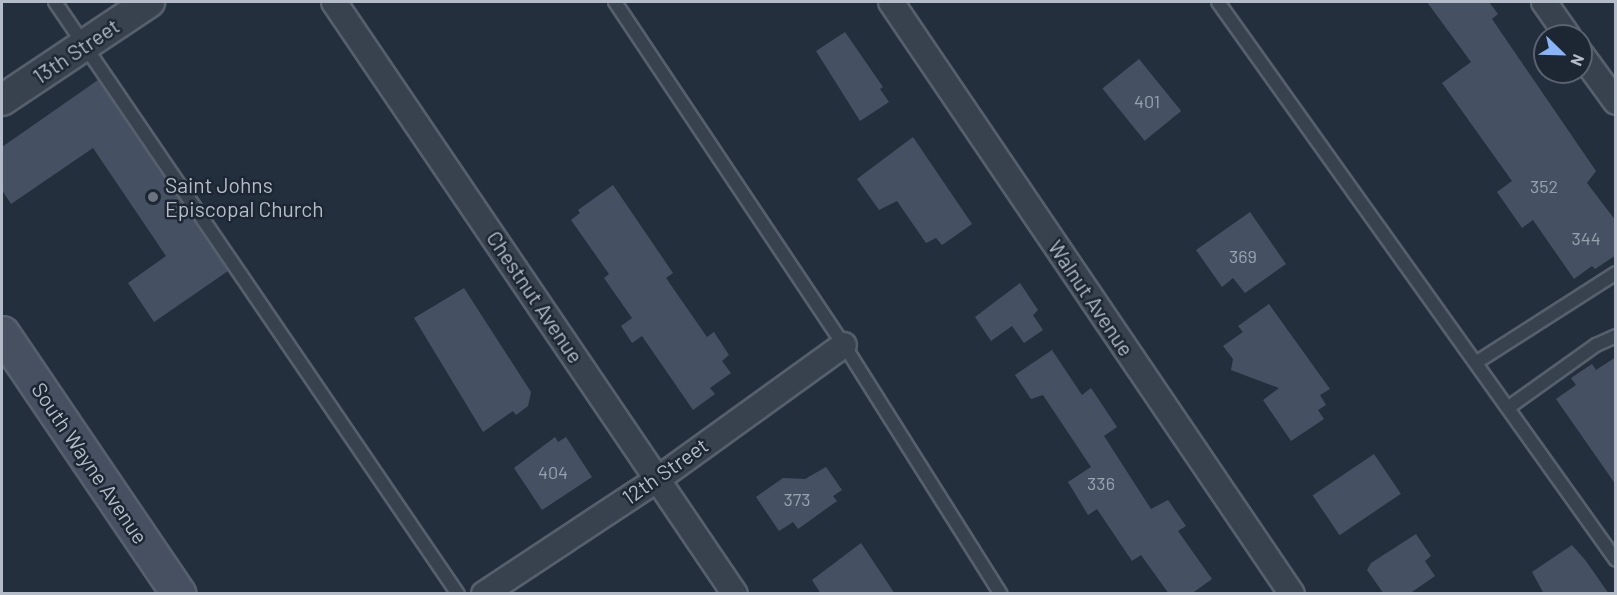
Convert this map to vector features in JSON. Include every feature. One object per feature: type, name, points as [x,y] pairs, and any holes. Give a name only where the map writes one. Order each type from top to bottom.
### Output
[{"type":"main road","name":"South Wayne Avenue","points":[[2,333],[179,594]]},
{"type":"street","name":"13th Street","points":[[2,100],[149,2]]},
{"type":"street","name":"Chestnut Avenue","points":[[334,2],[735,594]]},
{"type":"street","name":"Walnut Avenue","points":[[891,2],[1292,594]]},
{"type":"street","points":[[1544,2],[1560,24]]},
{"type":"street","points":[[1593,70],[1616,102]]},
{"type":"street","name":"12th Street","points":[[484,594],[658,479],[844,345]]},
{"type":"lane","points":[[55,2],[458,594]]},
{"type":"lane","points":[[615,2],[844,345],[1001,594]]},
{"type":"lane","points":[[1218,2],[1477,362],[1616,560]]},
{"type":"lane","points":[[1477,362],[1616,273]]},
{"type":"lane","points":[[1509,407],[1596,345],[1616,336]]},
{"type":"building","points":[[1427,2],[1489,2],[1498,14],[1492,19],[1533,79],[1533,84],[1536,84],[1596,171],[1587,183],[1616,221],[1616,255],[1595,269],[1592,266],[1574,279],[1533,220],[1522,228],[1497,192],[1512,181],[1442,83],[1471,62]]},
{"type":"building","points":[[845,32],[883,87],[880,89],[889,102],[860,121],[816,51]]},
{"type":"building","points":[[1139,59],[1181,111],[1145,141],[1102,89]]},
{"type":"building","name":"Saint Johns Episcopal Church","points":[[98,80],[228,271],[154,322],[128,283],[166,256],[93,148],[11,204],[2,190],[2,147]]},
{"type":"building","points":[[913,137],[972,224],[942,245],[936,238],[926,243],[897,201],[879,210],[857,179]]},
{"type":"building","points":[[613,185],[673,273],[666,278],[707,337],[714,332],[729,355],[722,361],[731,373],[710,388],[715,394],[693,410],[642,336],[632,343],[621,326],[632,318],[604,278],[609,274],[571,220],[580,213],[578,210]]},
{"type":"building","points":[[1250,212],[1286,264],[1245,293],[1233,278],[1222,287],[1196,250]]},
{"type":"building","points":[[1020,283],[1038,310],[1033,315],[1043,330],[1024,343],[1012,326],[991,341],[975,317]]},
{"type":"building","points":[[464,288],[531,392],[528,406],[516,415],[513,411],[483,432],[414,318]]},
{"type":"building","points":[[1269,304],[1330,389],[1320,395],[1326,405],[1318,410],[1324,419],[1291,441],[1263,400],[1279,388],[1231,370],[1233,359],[1223,346],[1243,332],[1238,326]]},
{"type":"building","points":[[1052,350],[1082,395],[1091,388],[1117,427],[1104,436],[1151,509],[1168,500],[1186,526],[1178,531],[1212,579],[1191,594],[1169,594],[1141,555],[1132,561],[1097,509],[1088,515],[1068,482],[1091,467],[1043,395],[1031,399],[1015,375]]},
{"type":"building","points":[[1616,357],[1616,485],[1556,399],[1576,385],[1571,378],[1592,364],[1596,370]]},
{"type":"building","points":[[555,437],[558,442],[566,437],[592,477],[542,510],[514,468]]},
{"type":"building","points":[[1374,454],[1401,494],[1339,535],[1313,495]]},
{"type":"building","points":[[826,467],[842,490],[833,496],[837,501],[798,529],[793,522],[779,531],[756,497],[783,478],[805,479]]},
{"type":"building","points":[[1416,534],[1431,556],[1425,561],[1435,576],[1409,594],[1384,594],[1367,570],[1371,563]]},
{"type":"building","points":[[861,543],[895,594],[821,594],[812,580]]},
{"type":"building","points":[[1572,545],[1609,594],[1544,594],[1532,572]]},
{"type":"place","name":"Saint Johns Episcopal Church","points":[[153,197]]}]
